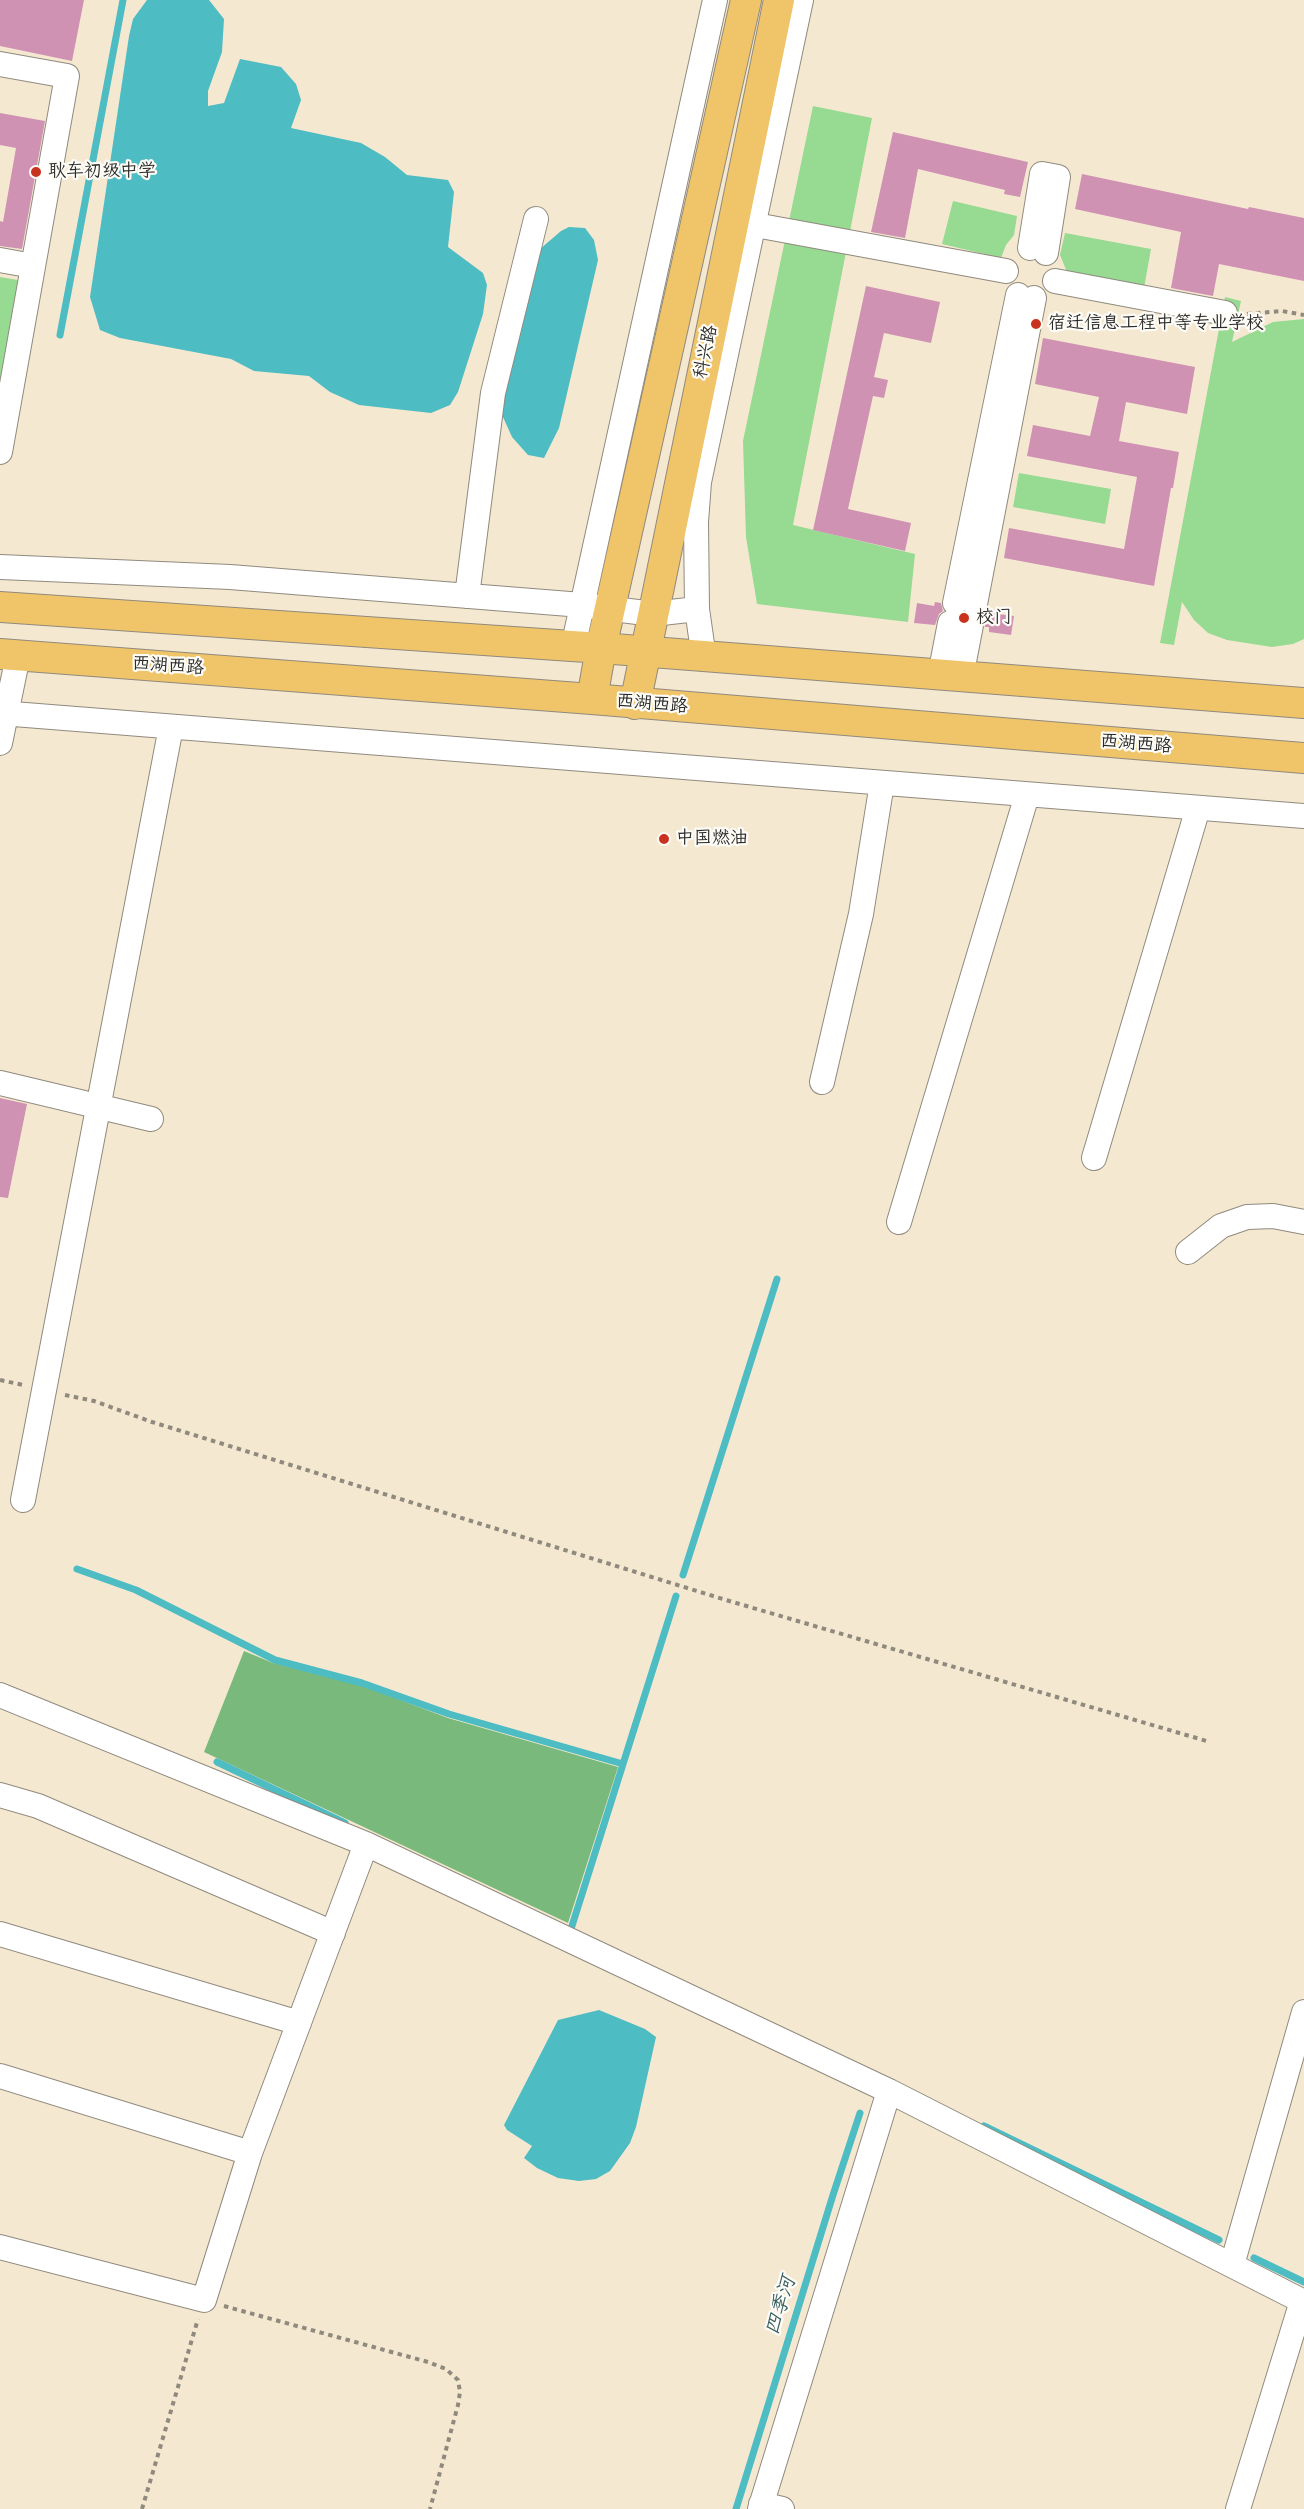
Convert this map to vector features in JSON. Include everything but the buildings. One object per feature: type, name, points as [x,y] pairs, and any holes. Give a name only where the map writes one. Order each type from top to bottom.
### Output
[{"type":"main road","points":[[592,699],[587,648],[596,607],[746,0]]},
{"type":"main road","name":"科兴路","points":[[635,705],[744,223],[780,0]]},
{"type":"main road","points":[[0,607],[587,648],[1304,703]]},
{"type":"main road","name":"西湖西路","points":[[9,655],[592,699],[635,705],[1304,758]]},
{"type":"street","points":[[596,607],[715,0]]},
{"type":"street","points":[[704,658],[697,609],[696,522],[699,482],[744,223],[801,0]]},
{"type":"street","points":[[0,64],[67,76],[0,452]]},
{"type":"street","points":[[467,596],[493,393],[536,219]]},
{"type":"street","points":[[744,223],[1006,271]]},
{"type":"street","points":[[1038,251],[1055,267],[1055,281],[1049,291],[1026,297],[1008,283],[1006,271],[1015,254],[1038,251]]},
{"type":"street","points":[[0,260],[32,270]]},
{"type":"street","points":[[0,268],[32,270]]},
{"type":"street","points":[[1055,281],[1225,313]]},
{"type":"street","points":[[950,676],[1026,297]]},
{"type":"street","points":[[0,567],[230,577],[596,607],[654,614],[697,609]]},
{"type":"street","points":[[0,743],[9,655]]},
{"type":"street","points":[[2,715],[1304,816]]},
{"type":"street","points":[[23,1500],[171,727]]},
{"type":"street","points":[[822,1082],[861,914],[882,783]]},
{"type":"street","points":[[898,1222],[1027,795]]},
{"type":"street","points":[[1094,1158],[1198,808]]},
{"type":"street","points":[[0,1083],[151,1119]]},
{"type":"street","points":[[1188,1252],[1221,1227],[1247,1217],[1273,1216],[1304,1222]]},
{"type":"street","points":[[0,1695],[366,1844],[889,2091],[1303,2302],[1238,2509]]},
{"type":"street","points":[[0,1795],[38,1806],[333,1933]]},
{"type":"street","points":[[0,2247],[204,2300],[250,2152],[366,1844]]},
{"type":"street","points":[[0,1934],[299,2023]]},
{"type":"street","points":[[1232,2265],[1304,2012]]},
{"type":"street","points":[[0,2076],[250,2152]]},
{"type":"street","points":[[768,2507],[889,2091]]},
{"type":"path","points":[[1225,313],[1282,311],[1304,315]]},
{"type":"path","points":[[0,1380],[94,1401],[152,1422],[726,1600],[1210,1742]]},
{"type":"path","points":[[142,2509],[204,2300],[428,2362],[446,2369],[458,2380],[458,2405],[430,2509]]},
{"type":"green space","points":[[813,106],[872,118],[793,525],[915,554],[908,622],[757,604],[746,537],[743,441]]},
{"type":"green space","points":[[953,201],[1017,216],[1014,235],[1006,245],[1001,258],[942,244]]},
{"type":"green space","points":[[1065,233],[1151,249],[1144,288],[1067,272],[1060,255]]},
{"type":"green space","points":[[0,277],[24,281],[0,411]]},
{"type":"green space","points":[[1225,297],[1241,301],[1232,342],[1273,322],[1304,319],[1304,639],[1293,644],[1272,647],[1227,640],[1208,633],[1194,620],[1182,602],[1174,645],[1160,643]]},
{"type":"green space","points":[[1019,473],[1111,489],[1105,524],[1013,507]]},
{"type":"green space","points":[[244,1651],[273,1663],[358,1684],[448,1718],[618,1767],[568,1923],[204,1752]]},
{"type":"water","points":[[147,0],[209,0],[224,19],[222,52],[208,91],[208,106],[224,103],[240,59],[281,67],[296,84],[301,100],[291,128],[361,143],[385,157],[407,175],[448,180],[454,192],[448,247],[483,273],[487,285],[483,314],[458,392],[450,405],[431,413],[359,405],[330,392],[309,376],[254,371],[231,359],[120,338],[100,330],[90,297],[129,36],[133,19]]},
{"type":"water","points":[[569,227],[585,228],[594,240],[598,260],[559,428],[544,458],[528,455],[512,437],[503,417],[501,398],[540,249]]},
{"type":"water","points":[[599,2010],[645,2029],[656,2037],[636,2127],[630,2143],[610,2171],[596,2179],[579,2181],[558,2178],[537,2168],[524,2158],[532,2146],[507,2130],[504,2125],[558,2020]]},
{"type":"waterway","points":[[60,335],[123,0]]},
{"type":"waterway","points":[[683,1575],[777,1279]]},
{"type":"waterway","points":[[77,1569],[136,1590],[275,1660],[362,1683],[449,1714],[623,1764]]},
{"type":"waterway","points":[[571,1929],[676,1596]]},
{"type":"waterway","points":[[217,1762],[345,1823]]},
{"type":"waterway","name":"四季河","points":[[736,2509],[860,2113]]},
{"type":"waterway","points":[[984,2126],[1219,2240]]},
{"type":"waterway","points":[[1254,2258],[1304,2282]]},
{"type":"place","name":"耿车初级中学","points":[[36,172]]},
{"type":"place","name":"宿迁信息工程中等专业学校","points":[[1036,324]]},
{"type":"place","name":"校门","points":[[964,618]]},
{"type":"place","name":"中国燃油","points":[[664,839]]}]
